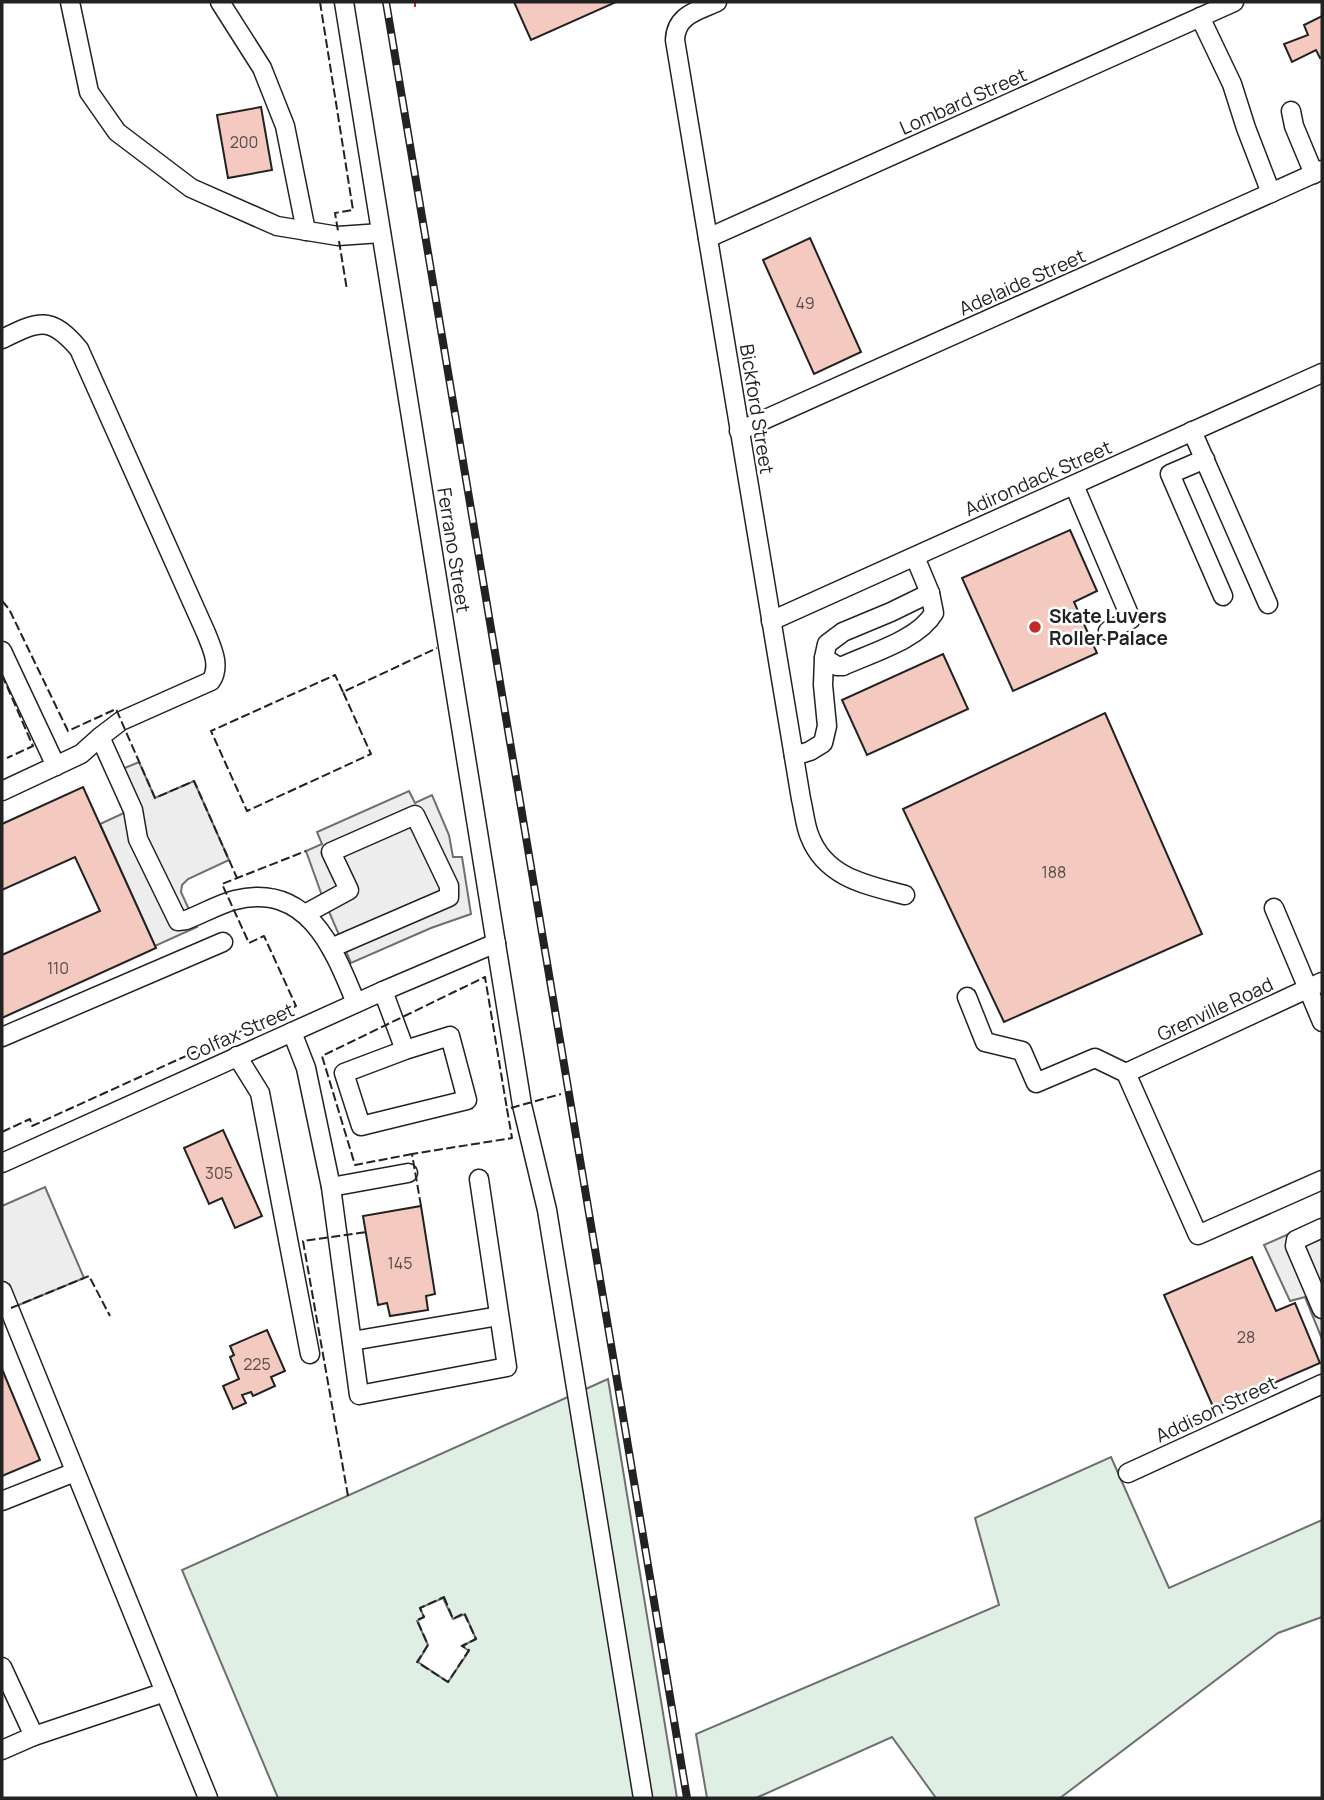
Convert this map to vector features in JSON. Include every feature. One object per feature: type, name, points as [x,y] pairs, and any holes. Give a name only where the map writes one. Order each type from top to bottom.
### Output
[{"type":"street","points":[[70,2],[89,92],[117,132],[191,188],[277,226],[338,236],[381,233]]},
{"type":"street","points":[[220,2],[262,68],[285,126],[306,231]]},
{"type":"street","name":"Ferrano Street","points":[[344,2],[522,1105],[547,1210],[643,1798]]},
{"type":"street","name":"Bickford Street","points":[[717,2],[687,15],[677,26],[675,40],[801,799],[810,837],[825,862],[853,881],[905,895]]},
{"type":"street","name":"Lombard Street","points":[[708,238],[1234,2]]},
{"type":"street","points":[[1200,17],[1232,84],[1271,193]]},
{"type":"street","points":[[1291,111],[1293,125],[1318,172]]},
{"type":"street","name":"Adelaide Street","points":[[740,431],[1318,172]]},
{"type":"street","points":[[2,339],[44,323],[65,332],[79,349],[215,656],[216,674],[211,681],[121,722],[81,754],[2,791]]},
{"type":"street","name":"Adirondack Street","points":[[771,621],[1322,373]]},
{"type":"street","points":[[1192,431],[1268,604]]},
{"type":"street","points":[[1205,459],[1170,474],[1223,596]]},
{"type":"street","points":[[1074,485],[1131,619],[1108,631]]},
{"type":"street","points":[[824,657],[837,666],[843,666],[917,632],[928,624],[934,613],[930,593],[915,556]]},
{"type":"street","points":[[794,756],[823,743],[827,726],[824,657],[827,645],[843,632],[930,593]]},
{"type":"street","points":[[2,651],[57,766]]},
{"type":"street","points":[[100,737],[133,810],[138,839],[178,921],[235,900],[248,898],[270,897],[292,904],[305,914],[331,948],[356,1003]]},
{"type":"street","points":[[305,914],[349,890],[331,852],[415,815],[449,886],[449,897],[331,948]]},
{"type":"street","points":[[1274,908],[1315,986],[1322,1022]]},
{"type":"street","points":[[2,1037],[223,942]]},
{"type":"street","name":"Colfax Street","points":[[2,1163],[356,1003],[496,943]]},
{"type":"street","name":"Grenville Road","points":[[1126,1073],[1315,986]]},
{"type":"street","points":[[383,991],[405,1050]]},
{"type":"street","points":[[967,998],[985,1042],[1022,1051],[1036,1083],[1095,1058],[1126,1073],[1198,1235],[1322,1180]]},
{"type":"street","points":[[292,1032],[306,1068],[331,1187],[359,1395],[507,1367],[479,1179]]},
{"type":"street","points":[[450,1036],[467,1100],[361,1126],[344,1073],[405,1050],[450,1036]]},
{"type":"street","points":[[237,1056],[260,1093],[310,1354]]},
{"type":"street","points":[[331,1187],[408,1173]]},
{"type":"street","points":[[1322,1228],[1296,1240],[1295,1246],[1322,1309]]},
{"type":"street","points":[[2,1291],[208,1798]]},
{"type":"street","points":[[352,1341],[499,1316]]},
{"type":"street","name":"Addison Street","points":[[1128,1473],[1322,1384]]},
{"type":"street","points":[[2,1501],[75,1472]]},
{"type":"street","points":[[2,1667],[34,1737]]},
{"type":"street","points":[[2,1750],[165,1692]]},
{"type":"green space","points":[[608,1379],[677,1798],[278,1798],[182,1570]],"holes":[[[443,1598],[453,1619],[465,1614],[476,1639],[462,1646],[469,1651],[448,1682],[418,1662],[428,1645],[417,1621],[424,1617],[420,1608]]]},
{"type":"green space","points":[[1111,1457],[1169,1588],[1322,1520],[1322,1617],[1278,1633],[1060,1798],[936,1798],[892,1737],[756,1798],[707,1798],[696,1734],[999,1605],[975,1518]]},
{"type":"shaded area","points":[[139,762],[155,798],[194,781],[229,860],[188,879],[182,885],[181,892],[197,927],[155,946],[100,824],[124,813],[108,775]]},
{"type":"shaded area","points":[[409,791],[415,803],[432,795],[449,835],[453,857],[462,857],[471,914],[431,928],[351,963],[306,851],[322,844],[317,832]]},
{"type":"shaded area","points":[[45,1187],[84,1278],[2,1312],[2,1206]]},
{"type":"shaded area","points":[[1322,1219],[1322,1339],[1305,1297],[1290,1301],[1264,1245]]},
{"type":"building","points":[[514,2],[613,2],[614,3],[531,40]]},
{"type":"building","points":[[1322,16],[1322,57],[1320,58],[1316,50],[1292,62],[1284,44],[1308,35],[1304,25]]},
{"type":"building","points":[[261,107],[272,170],[228,178],[217,115]]},
{"type":"building","points":[[810,238],[861,352],[814,374],[763,260]]},
{"type":"building","name":"Skate Luvers Roller Palace","points":[[1070,530],[1097,591],[1074,602],[1097,653],[1013,691],[962,578]]},
{"type":"building","points":[[943,654],[968,709],[867,755],[842,700]]},
{"type":"building","points":[[1105,713],[1202,934],[1004,1022],[903,809]]},
{"type":"building","points":[[83,787],[156,948],[2,1018],[2,955],[100,911],[75,857],[2,890],[2,824]]},
{"type":"building","points":[[223,1130],[262,1216],[235,1228],[222,1198],[209,1204],[184,1148]]},
{"type":"building","points":[[421,1206],[435,1294],[426,1296],[428,1310],[390,1316],[387,1303],[378,1305],[363,1216]]},
{"type":"building","points":[[1252,1257],[1276,1311],[1295,1303],[1320,1363],[1214,1409],[1164,1295]]},
{"type":"building","points":[[267,1330],[285,1371],[271,1377],[275,1386],[253,1396],[251,1392],[242,1395],[246,1403],[233,1409],[223,1386],[239,1379],[230,1357],[234,1355],[230,1346]]},
{"type":"building","points":[[2,1369],[40,1460],[2,1476]]},
{"type":"railway","points":[[386,2],[687,1798]]},
{"type":"fence","points":[[320,2],[353,210],[335,213],[338,231]]},
{"type":"fence","points":[[339,241],[347,290]]},
{"type":"fence","points":[[2,601],[9,609],[68,731],[116,709],[155,798],[194,781],[237,878]]},
{"type":"fence","points":[[343,692],[335,675],[211,731],[247,811],[371,754],[343,692],[437,648]]},
{"type":"fence","points":[[2,675],[33,746],[7,758]]},
{"type":"fence","points":[[2,1132],[30,1119],[32,1126],[296,1006],[264,936],[249,943],[222,884],[306,851]]},
{"type":"fence","points":[[412,1154],[355,1165],[322,1056],[485,977],[507,1109]]},
{"type":"fence","points":[[421,1206],[412,1154],[512,1138],[507,1109],[561,1094]]},
{"type":"fence","points":[[348,1496],[303,1241],[366,1232]]},
{"type":"fence","points":[[11,1308],[89,1276],[110,1316]]},
{"type":"fence","points":[[444,1597],[453,1619],[464,1613],[476,1639],[462,1646],[469,1650],[448,1682],[417,1662],[428,1645],[417,1620],[424,1617],[420,1608],[444,1597]]},
{"type":"power","points":[[415,2],[415,7]]},
{"type":"place","name":"Skate Luvers Roller Palace","points":[[1035,627]]}]
